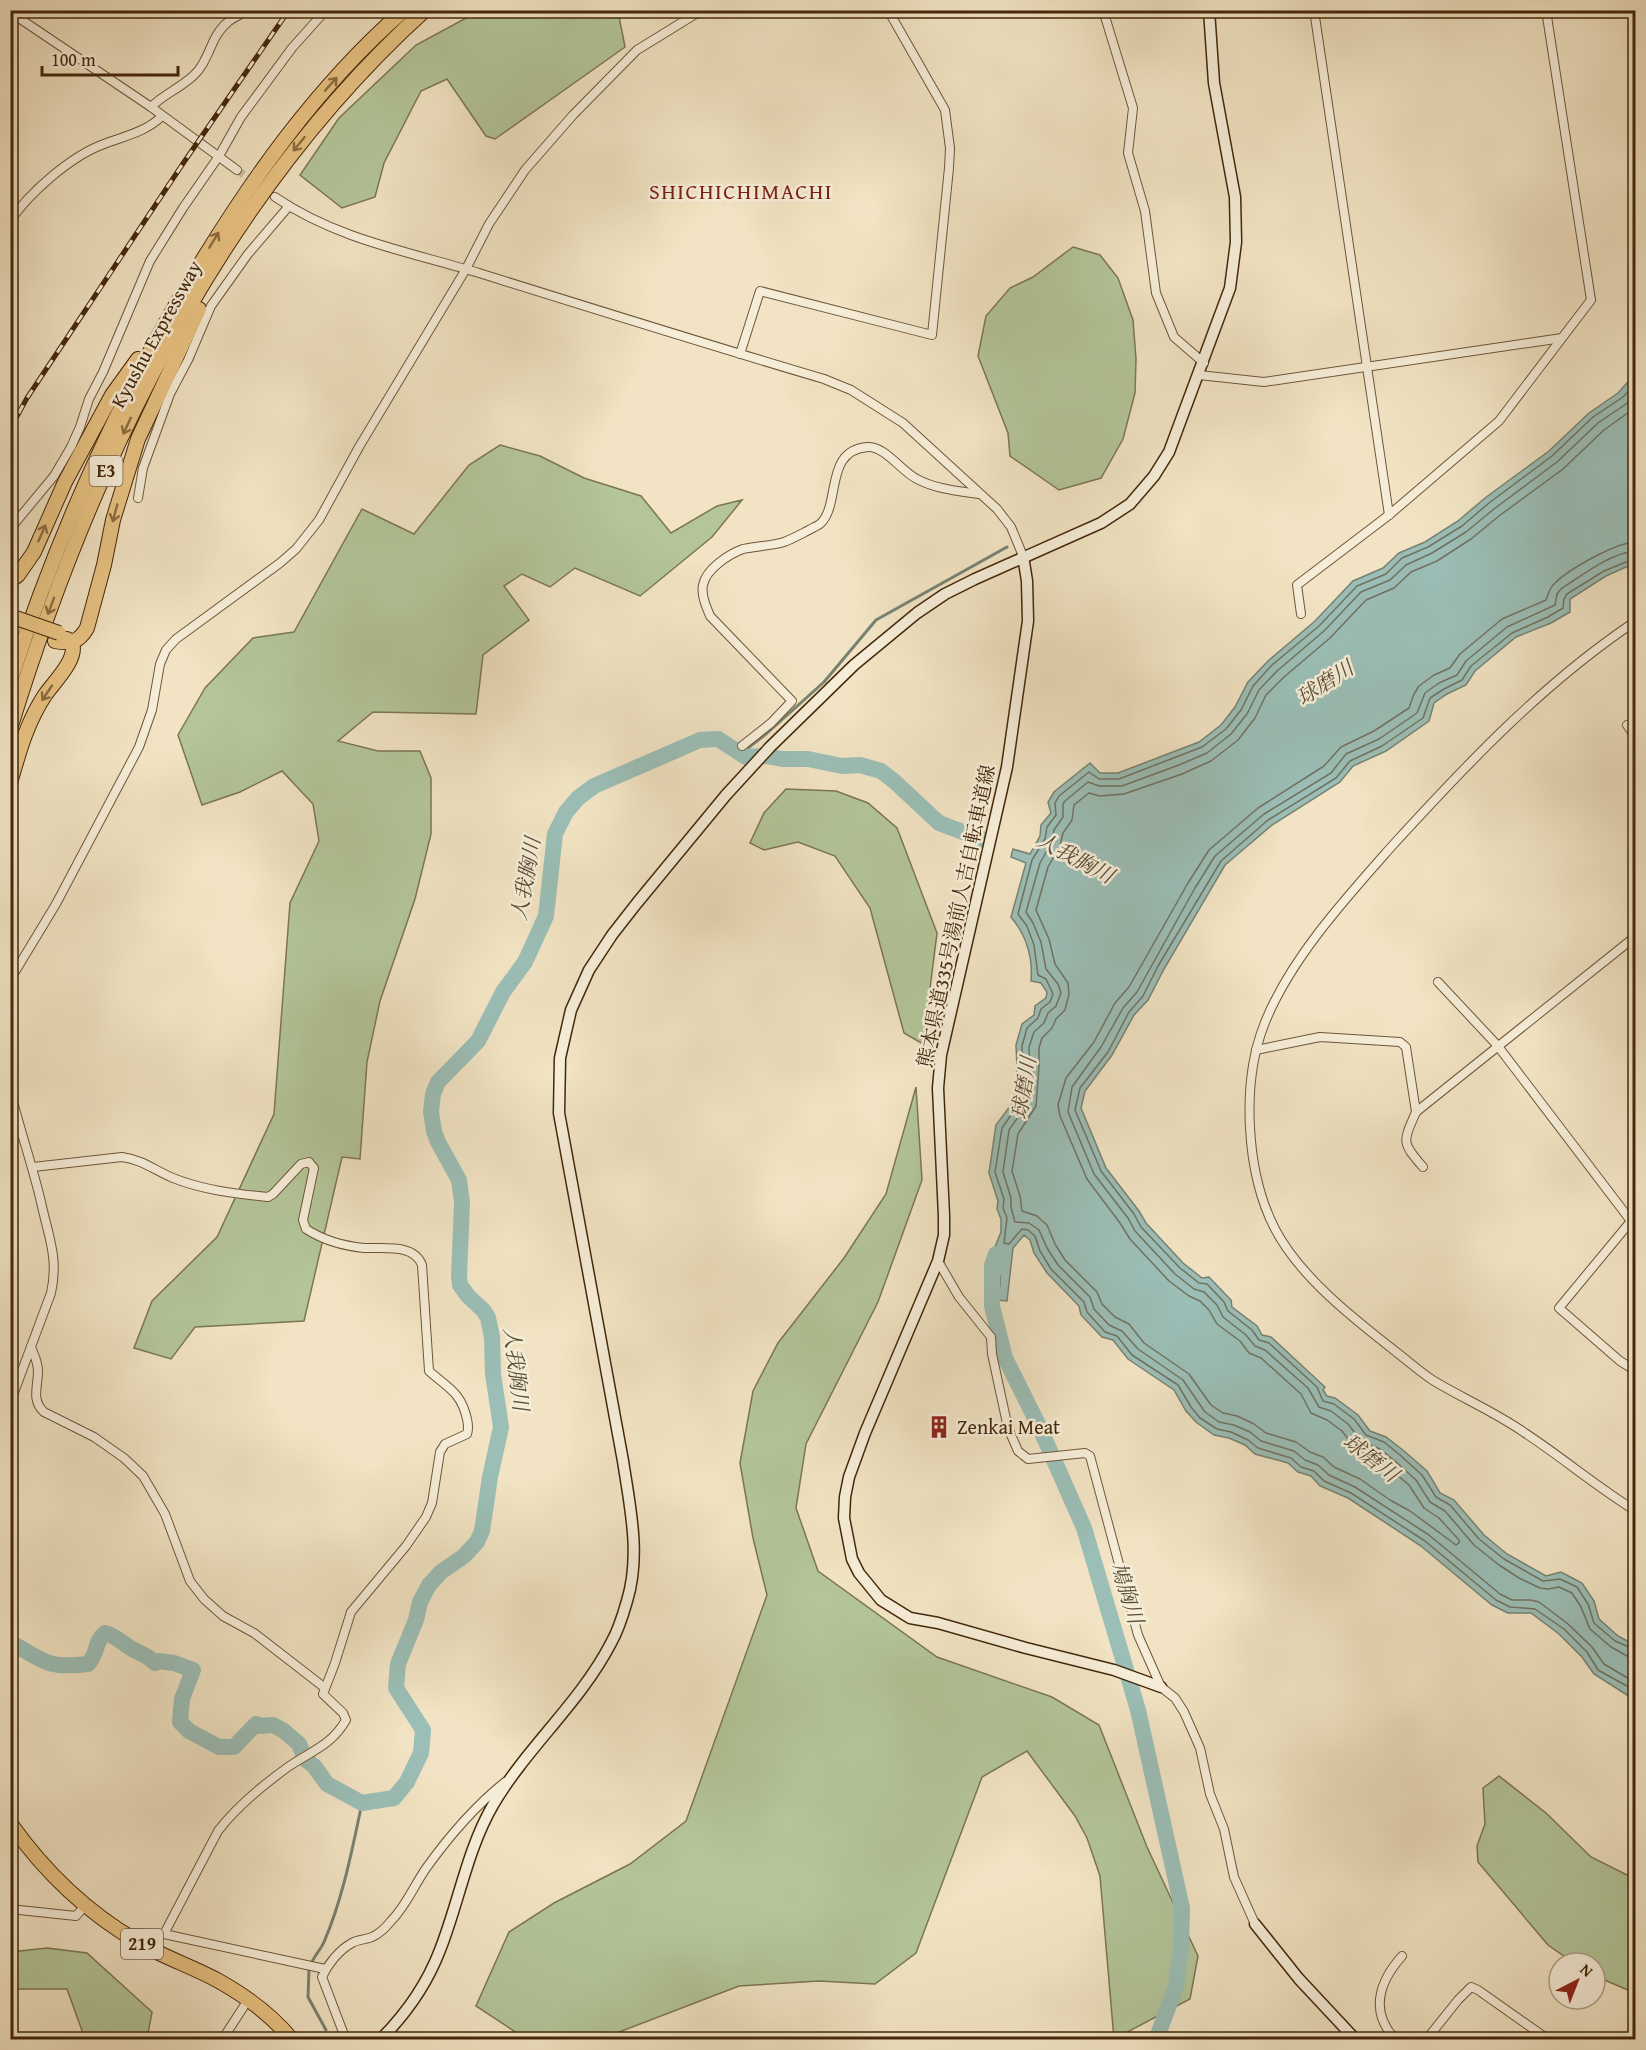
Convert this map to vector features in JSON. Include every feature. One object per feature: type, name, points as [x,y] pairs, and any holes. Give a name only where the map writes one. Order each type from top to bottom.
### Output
[{"type":"highway","name":"Kyushu Expressway","points":[[10,682],[52,562],[86,482],[163,327],[226,221],[276,151],[346,67],[404,10]]},
{"type":"highway","name":"Kyushu Expressway","points":[[10,729],[35,650],[98,489],[144,391],[205,282],[238,229],[287,159],[357,75],[425,10]]},
{"type":"highway","points":[[72,643],[82,637],[87,628],[113,520],[138,440],[238,229]]},
{"type":"highway","points":[[10,581],[34,552],[65,482],[112,395],[163,327]]},
{"type":"highway","points":[[13,622],[72,643]]},
{"type":"highway","points":[[10,783],[22,741],[32,717],[73,656],[72,643]]},
{"type":"highway","name":"219","points":[[10,1823],[61,1883],[85,1906],[138,1942],[218,1981],[248,2000],[282,2026],[292,2040]]},
{"type":"main road","points":[[380,2040],[413,2002],[428,1977],[440,1951],[470,1855],[493,1806],[511,1778],[593,1673],[612,1642],[628,1599],[634,1556],[623,1461],[559,1113],[560,1058],[571,1010],[589,970],[612,935],[726,795],[805,712],[854,665],[917,613],[945,594],[1023,556],[1101,523],[1130,504],[1154,477],[1169,452],[1204,363],[1230,288],[1236,242],[1235,197],[1214,83],[1209,10]]},
{"type":"main road","name":"熊本県道335号湯前人吉自転車道線","points":[[1023,556],[1027,581],[1028,621],[1007,767],[941,1055],[938,1088],[944,1235],[938,1261],[865,1433],[849,1477],[844,1518],[852,1559],[859,1573],[881,1600],[910,1618],[938,1623],[1114,1670],[1161,1687]]},
{"type":"main road","points":[[1255,1924],[1299,1979],[1356,2040]]},
{"type":"street","points":[[151,107],[161,97],[192,76],[206,62],[219,32],[228,21],[249,10]]},
{"type":"street","points":[[10,529],[54,476],[71,447],[89,399],[103,372],[150,261],[219,156],[240,117],[292,48],[326,10]]},
{"type":"street","points":[[10,980],[56,904],[139,747],[152,710],[160,664],[166,650],[176,639],[280,563],[310,533],[320,520],[359,447],[513,187],[551,139],[637,50],[702,10]]},
{"type":"street","points":[[740,354],[760,291],[932,335],[949,158],[945,110],[888,10]]},
{"type":"street","points":[[1103,10],[1133,108],[1128,153],[1145,211],[1156,293],[1174,337],[1204,363]]},
{"type":"street","points":[[1314,10],[1389,515]]},
{"type":"street","points":[[1301,614],[1297,585],[1389,515],[1499,421],[1591,300],[1546,10]]},
{"type":"street","points":[[10,12],[151,107],[237,170]]},
{"type":"street","points":[[10,221],[31,195],[76,157],[103,144],[143,130],[162,116]]},
{"type":"street","points":[[275,197],[353,238],[466,269],[824,379],[851,390],[903,423],[997,508],[1011,528],[1023,556]]},
{"type":"street","points":[[138,498],[143,468],[170,394],[188,360],[211,306],[248,254],[289,206]]},
{"type":"street","points":[[1199,375],[1264,382],[1562,338]]},
{"type":"street","points":[[742,746],[771,723],[792,701],[710,616],[704,602],[703,585],[711,571],[731,554],[784,542],[821,523],[828,510],[838,468],[853,451],[868,447],[880,448],[916,479],[953,490],[981,494]]},
{"type":"street","points":[[1635,621],[1577,664],[1510,723],[1454,778],[1366,875],[1323,928],[1280,990],[1264,1025],[1256,1050],[1250,1100],[1251,1140],[1261,1194],[1275,1230],[1317,1284],[1372,1333],[1431,1379],[1524,1431],[1635,1511]]},
{"type":"street","points":[[1627,725],[1635,738]]},
{"type":"street","points":[[1423,1167],[1406,1146],[1405,1138],[1416,1112],[1635,936]]},
{"type":"street","points":[[1438,982],[1497,1045],[1633,1218],[1559,1308],[1620,1361],[1635,1371]]},
{"type":"street","points":[[1256,1050],[1320,1037],[1400,1042],[1406,1047],[1416,1112]]},
{"type":"street","points":[[10,1090],[33,1167],[54,1253],[55,1274],[51,1293],[10,1403]]},
{"type":"street","points":[[33,1167],[122,1157],[136,1159],[173,1178],[224,1192],[268,1197],[301,1164],[309,1162],[314,1168],[303,1220],[306,1229],[332,1242],[364,1248],[398,1249],[413,1253],[419,1258],[422,1265],[429,1371],[454,1391],[461,1400],[468,1429],[467,1434],[445,1444],[440,1452],[432,1503],[426,1517],[406,1546],[351,1612],[323,1695],[343,1713],[346,1720],[333,1740],[262,1786],[224,1823],[164,1934]]},
{"type":"street","points":[[938,1261],[959,1297],[991,1337],[992,1354],[1008,1428],[1018,1451],[1028,1459],[1085,1453],[1090,1456],[1138,1635],[1161,1687],[1175,1698],[1184,1712],[1200,1748],[1210,1794],[1224,1829],[1234,1877],[1255,1924]]},
{"type":"street","points":[[31,1347],[38,1368],[35,1395],[39,1407],[44,1412],[94,1437],[124,1458],[143,1476],[165,1514],[190,1581],[204,1599],[223,1616],[254,1633],[325,1688]]},
{"type":"street","points":[[346,2040],[322,1977],[325,1969],[352,1943],[374,1936],[390,1922],[408,1902],[425,1869],[464,1819],[511,1778]]},
{"type":"street","points":[[10,1909],[76,1916],[85,1906]]},
{"type":"street","points":[[124,1933],[164,1934],[325,1969]]},
{"type":"street","points":[[1396,2040],[1388,2032],[1382,2016],[1379,1996],[1389,1971],[1402,1956]]},
{"type":"street","points":[[1426,2040],[1458,2000],[1472,1987],[1549,2040]]},
{"type":"street","points":[[222,2040],[248,2000]]},
{"type":"green space","points":[[479,11],[618,11],[625,47],[495,139],[486,136],[447,79],[421,91],[384,163],[375,197],[342,208],[300,175],[339,118],[416,45]]},
{"type":"green space","points":[[1073,247],[1100,255],[1118,278],[1133,320],[1136,359],[1135,393],[1123,439],[1101,478],[1059,490],[1010,456],[1008,433],[978,356],[986,316],[1010,288],[1033,277]]},
{"type":"green space","points":[[500,445],[540,456],[584,478],[641,496],[671,533],[717,506],[742,500],[712,537],[640,596],[575,568],[550,587],[522,574],[504,586],[529,620],[483,655],[476,714],[373,712],[338,741],[378,751],[420,751],[431,778],[431,834],[415,899],[380,1001],[367,1062],[360,1159],[342,1157],[304,1321],[195,1327],[171,1359],[134,1348],[152,1301],[217,1237],[274,1114],[290,903],[319,841],[313,804],[282,771],[240,792],[202,805],[178,735],[205,688],[253,638],[294,632],[362,509],[414,534],[469,465]]},
{"type":"green space","points":[[786,789],[836,791],[868,803],[897,828],[937,933],[923,1044],[904,1033],[870,908],[835,856],[798,842],[764,850],[750,843],[764,813]]},
{"type":"green space","points":[[916,1087],[922,1180],[878,1302],[806,1444],[796,1508],[818,1571],[937,1657],[1052,1697],[1099,1725],[1147,1847],[1198,1956],[1190,1999],[1114,2039],[1100,1876],[1087,1838],[1075,1816],[1027,1751],[982,1777],[916,1953],[875,1984],[819,1981],[739,1986],[601,2039],[526,2039],[476,2006],[509,1932],[554,1903],[630,1864],[686,1821],[767,1595],[753,1538],[740,1463],[753,1391],[778,1343],[844,1258],[886,1194]]},
{"type":"green space","points":[[1499,1776],[1546,1813],[1591,1857],[1635,1879],[1635,1993],[1607,1981],[1607,1951],[1557,1951],[1548,1945],[1478,1862],[1477,1846],[1485,1824],[1483,1788]]},
{"type":"green space","points":[[47,1948],[87,1953],[152,2012],[147,2039],[85,2039],[67,1989],[11,1989],[11,1952]]},
{"type":"water","name":"球磨川","points":[[1635,374],[1635,563],[1606,576],[1570,599],[1570,612],[1551,623],[1516,637],[1475,671],[1466,685],[1434,703],[1429,721],[1386,751],[1353,766],[1340,782],[1272,825],[1225,865],[1148,1000],[1134,1015],[1112,1055],[1085,1091],[1081,1108],[1106,1168],[1146,1223],[1183,1263],[1202,1278],[1209,1277],[1231,1300],[1232,1307],[1257,1326],[1262,1335],[1271,1337],[1325,1387],[1323,1390],[1327,1396],[1335,1398],[1358,1415],[1370,1431],[1386,1437],[1427,1471],[1440,1493],[1454,1500],[1484,1535],[1507,1554],[1546,1576],[1561,1572],[1582,1583],[1594,1601],[1599,1619],[1618,1636],[1635,1645],[1635,1698],[1594,1674],[1582,1657],[1559,1634],[1531,1613],[1508,1613],[1492,1605],[1421,1546],[1348,1498],[1320,1486],[1311,1476],[1298,1472],[1288,1463],[1255,1454],[1245,1445],[1214,1435],[1196,1422],[1186,1411],[1174,1390],[1128,1359],[1113,1340],[1102,1337],[1081,1315],[1079,1306],[1047,1273],[1034,1253],[1030,1240],[1024,1235],[1013,1248],[1007,1301],[985,1297],[1000,1286],[1000,1276],[990,1276],[995,1247],[1001,1232],[998,1201],[989,1173],[996,1125],[1014,1101],[1016,1045],[1022,1024],[1034,1015],[1035,1006],[1046,998],[1047,992],[1041,983],[1031,981],[1031,963],[1027,947],[1021,931],[1011,917],[1026,863],[1011,857],[1013,849],[1030,854],[1040,836],[1041,825],[1051,813],[1048,802],[1054,792],[1090,763],[1100,773],[1118,773],[1199,742],[1221,725],[1235,707],[1248,682],[1268,661],[1315,621],[1353,581],[1383,568],[1399,553],[1425,542],[1458,521],[1549,451],[1589,413],[1618,393]]},
{"type":"waterway","points":[[740,754],[824,682],[876,620],[1007,547]]},
{"type":"waterway","name":"人我胸川","points":[[10,1642],[46,1662],[63,1665],[88,1664],[102,1636],[105,1633],[109,1634],[155,1663],[158,1661],[174,1663],[193,1670],[182,1699],[180,1722],[189,1731],[219,1747],[234,1747],[256,1724],[259,1726],[273,1725],[299,1744],[305,1759],[314,1766],[327,1784],[362,1803],[394,1798],[407,1782],[421,1753],[423,1730],[396,1688],[398,1664],[416,1620],[420,1602],[429,1585],[441,1572],[464,1556],[477,1542],[482,1531],[490,1477],[501,1427],[488,1318],[460,1285],[462,1202],[459,1180],[434,1131],[431,1112],[433,1094],[438,1082],[478,1041],[503,992],[525,962],[546,916],[555,834],[566,812],[578,798],[594,786],[700,740],[718,739],[746,757],[808,759],[842,766],[860,765],[881,771],[939,823],[984,840]]},
{"type":"waterway","name":"鳩胸川","points":[[996,1254],[992,1265],[992,1306],[1005,1358],[1039,1426],[1084,1528],[1138,1710],[1182,1908],[1181,1946],[1176,1986],[1156,2040]]},
{"type":"waterway","points":[[312,1962],[324,1942],[337,1908],[362,1803]]},
{"type":"waterway","points":[[309,1968],[308,1997],[326,2030]]},
{"type":"tunnel","points":[[237,170],[275,197]]},
{"type":"railway","points":[[10,429],[27,398],[184,162],[289,10]]},
{"type":"place","name":"Zenkai Meat","points":[[939,1427]]},
{"type":"district","name":"SHICHICHIMACHI","points":[[741,191]]}]
